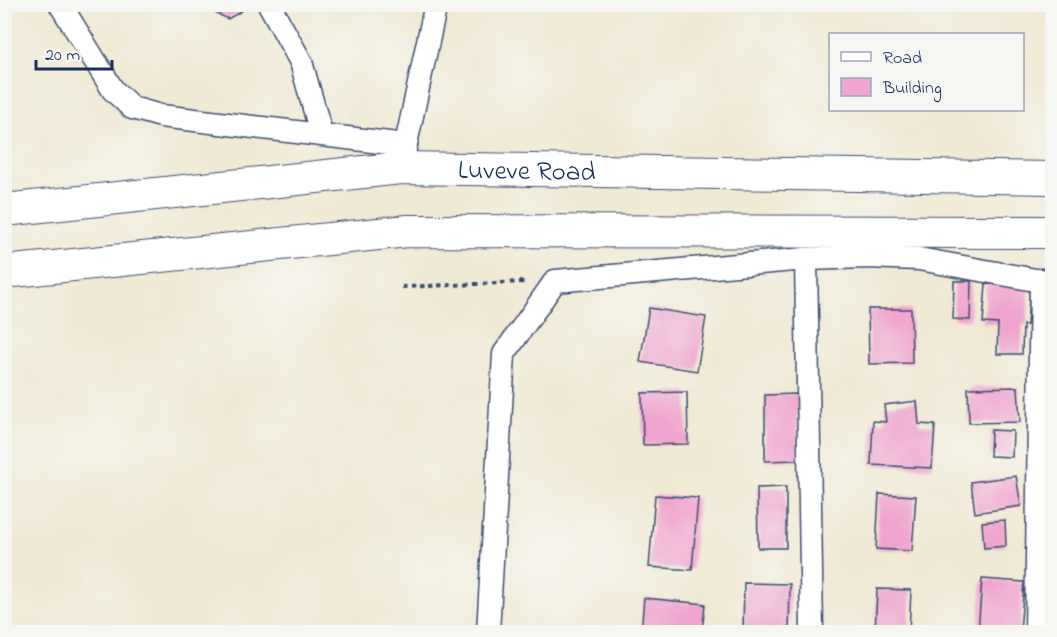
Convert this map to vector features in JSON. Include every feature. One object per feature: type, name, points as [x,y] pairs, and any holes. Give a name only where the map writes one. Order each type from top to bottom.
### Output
[{"type":"street","points":[[60,4],[112,90],[132,108],[161,116],[321,134],[404,157],[436,4]]},
{"type":"street","points":[[269,4],[301,62],[321,134]]},
{"type":"street","name":"Luveve Road","points":[[4,210],[404,157],[1053,178]]},
{"type":"street","points":[[4,272],[408,231],[1053,232]]},
{"type":"street","points":[[806,259],[812,633]]},
{"type":"street","points":[[488,633],[504,354],[555,281],[806,259],[919,259],[1047,281],[1047,380],[1036,633]]},
{"type":"path","points":[[402,287],[555,281]]},
{"type":"building","points":[[197,4],[253,4],[228,19]]},
{"type":"building","points":[[954,281],[971,281],[970,320],[953,319]]},
{"type":"building","points":[[986,284],[1030,286],[1027,325],[1023,325],[1022,354],[997,354],[998,324],[983,323]]},
{"type":"building","points":[[649,308],[706,317],[697,371],[640,362]]},
{"type":"building","points":[[868,309],[911,309],[912,363],[869,364]]},
{"type":"building","points":[[1018,387],[1020,422],[969,423],[968,388]]},
{"type":"building","points":[[687,392],[688,444],[643,445],[642,393]]},
{"type":"building","points":[[798,394],[798,460],[765,461],[765,395]]},
{"type":"building","points":[[917,401],[919,424],[935,425],[932,468],[871,465],[873,421],[886,422],[884,405]]},
{"type":"building","points":[[991,430],[1013,431],[1012,457],[990,456]]},
{"type":"building","points":[[1016,476],[1021,506],[975,513],[971,482]]},
{"type":"building","points":[[786,487],[786,548],[758,548],[757,488]]},
{"type":"building","points":[[879,494],[916,496],[912,551],[876,549]]},
{"type":"building","points":[[655,495],[698,498],[692,570],[649,567]]},
{"type":"building","points":[[1005,520],[1006,546],[984,548],[982,522]]},
{"type":"building","points":[[982,579],[1024,582],[1020,632],[978,632]]},
{"type":"building","points":[[744,583],[790,584],[789,632],[743,632]]},
{"type":"building","points":[[877,589],[911,590],[909,632],[875,632]]},
{"type":"building","points":[[644,598],[705,604],[702,632],[641,632]]}]
